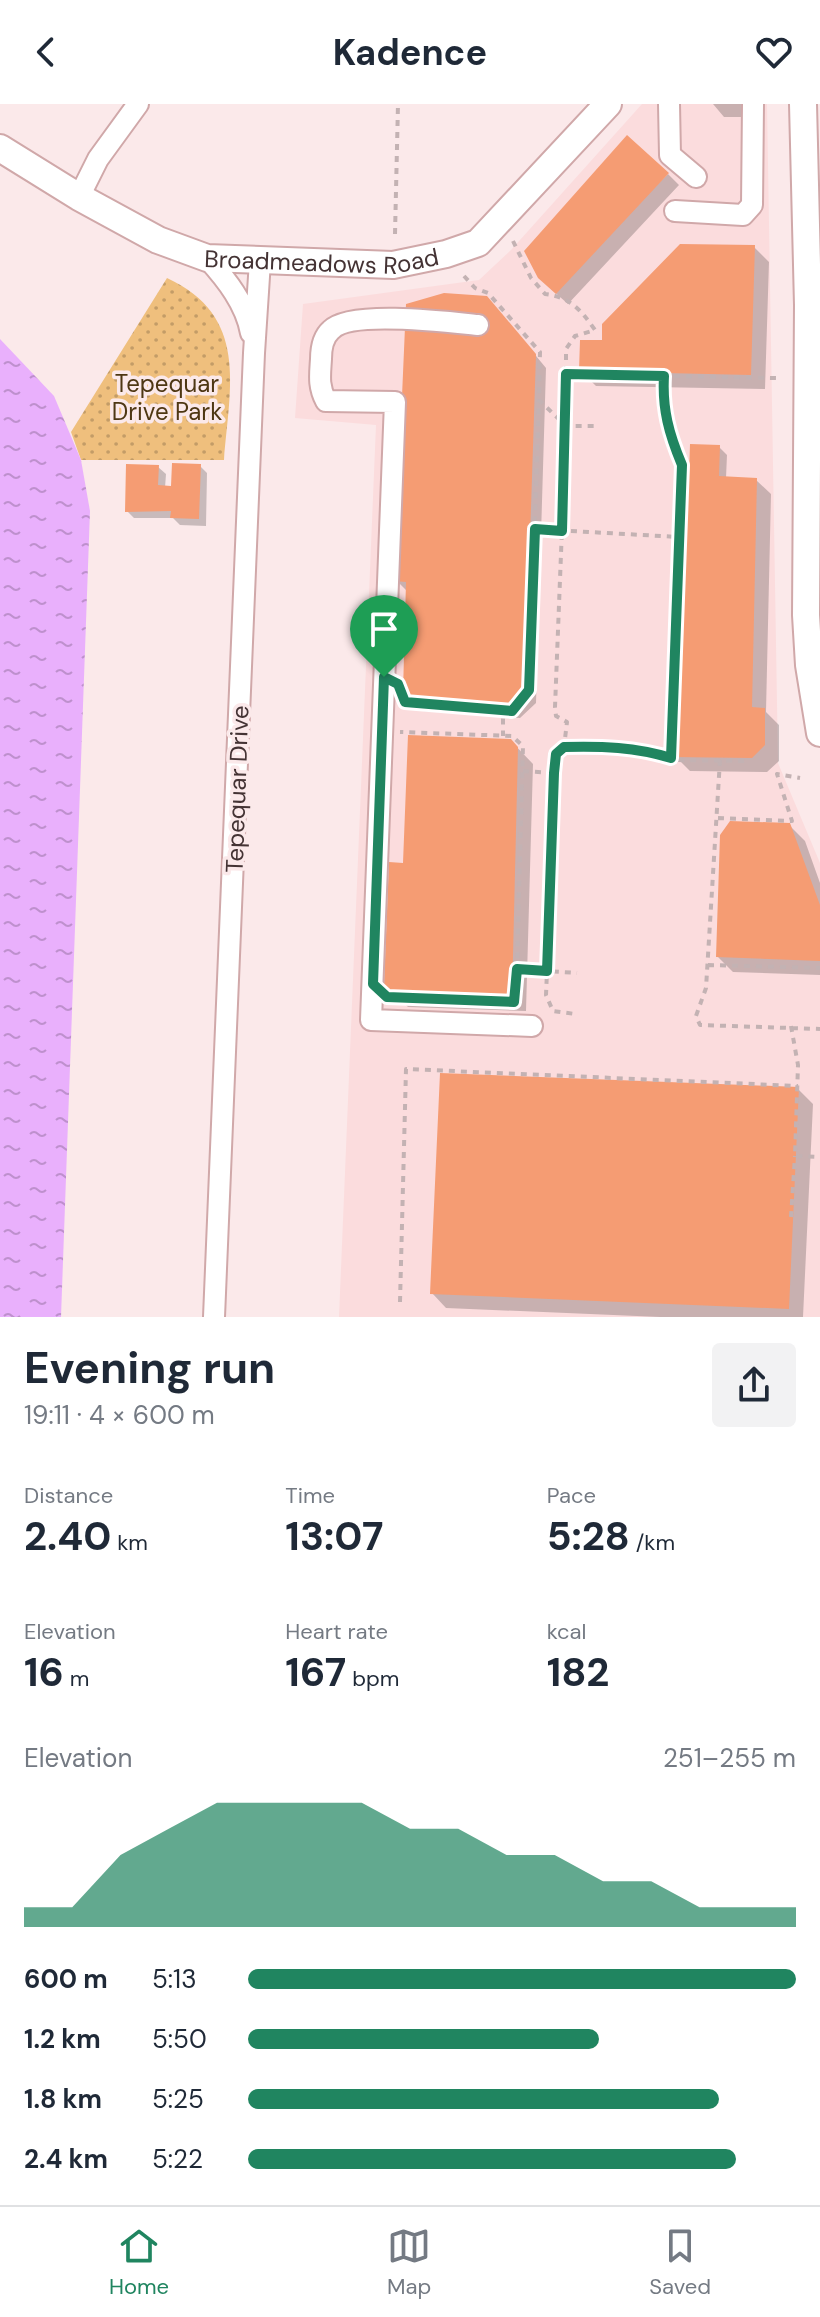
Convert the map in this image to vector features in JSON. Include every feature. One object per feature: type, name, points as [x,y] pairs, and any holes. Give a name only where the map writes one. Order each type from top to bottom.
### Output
[{"type":"main road","name":"Broadmeadows Road","points":[[0,148],[79,197],[158,240],[207,258],[393,265],[446,254],[478,243],[608,104]]},
{"type":"main road","points":[[803,104],[808,343],[806,615],[809,665],[820,733]]},
{"type":"street","points":[[79,197],[98,159],[138,104]]},
{"type":"street","points":[[669,104],[670,155],[696,177]]},
{"type":"street","points":[[675,211],[743,215],[752,205],[753,104]]},
{"type":"street","points":[[207,258],[225,277],[239,301],[249,324],[254,353]]},
{"type":"street","name":"Tepequar Drive","points":[[214,1317],[260,261]]},
{"type":"street","points":[[478,325],[354,319],[331,330],[322,347],[319,388],[326,401],[395,402],[371,1020],[532,1026]]},
{"type":"path","points":[[395,234],[398,104]]},
{"type":"path","points":[[513,241],[531,278],[545,294],[564,296],[582,311],[595,330],[575,336],[566,349],[555,707],[556,716],[567,722],[564,747],[556,754],[554,773],[546,995],[553,1011],[575,1014]]},
{"type":"path","points":[[384,677],[398,684],[405,702],[512,711],[529,690],[540,352],[488,293],[475,288],[464,276]]},
{"type":"path","points":[[566,374],[776,378]]},
{"type":"path","points":[[664,376],[665,418],[682,465],[671,758]]},
{"type":"path","points":[[539,400],[566,426],[597,426]]},
{"type":"path","points":[[535,529],[679,537]]},
{"type":"path","points":[[503,710],[503,736]]},
{"type":"path","points":[[373,984],[387,997],[514,1002],[517,969],[523,746],[512,736],[381,731]]},
{"type":"path","points":[[564,747],[641,749],[671,758],[745,761]]},
{"type":"path","points":[[720,760],[706,988],[696,1016],[700,1025],[820,1029]]},
{"type":"path","points":[[523,771],[554,773]]},
{"type":"path","points":[[718,818],[792,821],[777,774],[800,778]]},
{"type":"path","points":[[708,965],[820,968]]},
{"type":"path","points":[[517,969],[577,973]]},
{"type":"path","points":[[791,1026],[798,1065],[791,1217]]},
{"type":"path","points":[[400,1302],[406,1069],[798,1086]]},
{"type":"path","points":[[795,1156],[820,1157]]},
{"type":"shaded area","points":[[642,104],[767,104],[778,763],[820,863],[820,1317],[339,1317],[376,425],[295,418],[303,304],[479,280],[511,250]]},
{"type":"green space","name":"Tepequar Drive Park","points":[[167,278],[193,294],[211,312],[223,333],[230,380],[224,460],[81,460],[71,432]]},
{"type":"water","points":[[0,339],[54,396],[81,460],[90,511],[61,1317],[0,1317]]},
{"type":"building","points":[[627,135],[669,173],[556,294],[538,278],[524,251]]},
{"type":"building","points":[[680,244],[755,245],[751,375],[579,371],[580,340],[602,340],[602,324]]},
{"type":"building","points":[[444,293],[487,296],[536,354],[525,692],[509,707],[410,700],[403,692],[406,582],[394,581],[406,304]]},
{"type":"building","points":[[690,444],[720,445],[719,476],[757,478],[752,707],[765,708],[765,745],[752,758],[673,757],[684,475],[689,475]]},
{"type":"building","points":[[172,463],[201,464],[199,519],[170,518],[171,511],[125,512],[126,464],[159,465],[158,485],[171,486]]},
{"type":"building","points":[[408,735],[511,739],[518,747],[512,997],[391,993],[384,984],[389,862],[403,863]]},
{"type":"building","points":[[730,821],[790,823],[820,905],[820,961],[716,957],[720,835]]},
{"type":"building","points":[[440,1073],[799,1087],[789,1309],[430,1294]]},
{"type":"route","points":[[566,374],[664,376],[663,404],[668,432],[682,465],[671,758],[641,749],[585,746],[564,747],[556,754],[547,971],[517,969],[514,1002],[387,997],[373,984],[384,677],[398,684],[405,702],[512,711],[529,690],[535,529],[562,531],[566,374]]}]
